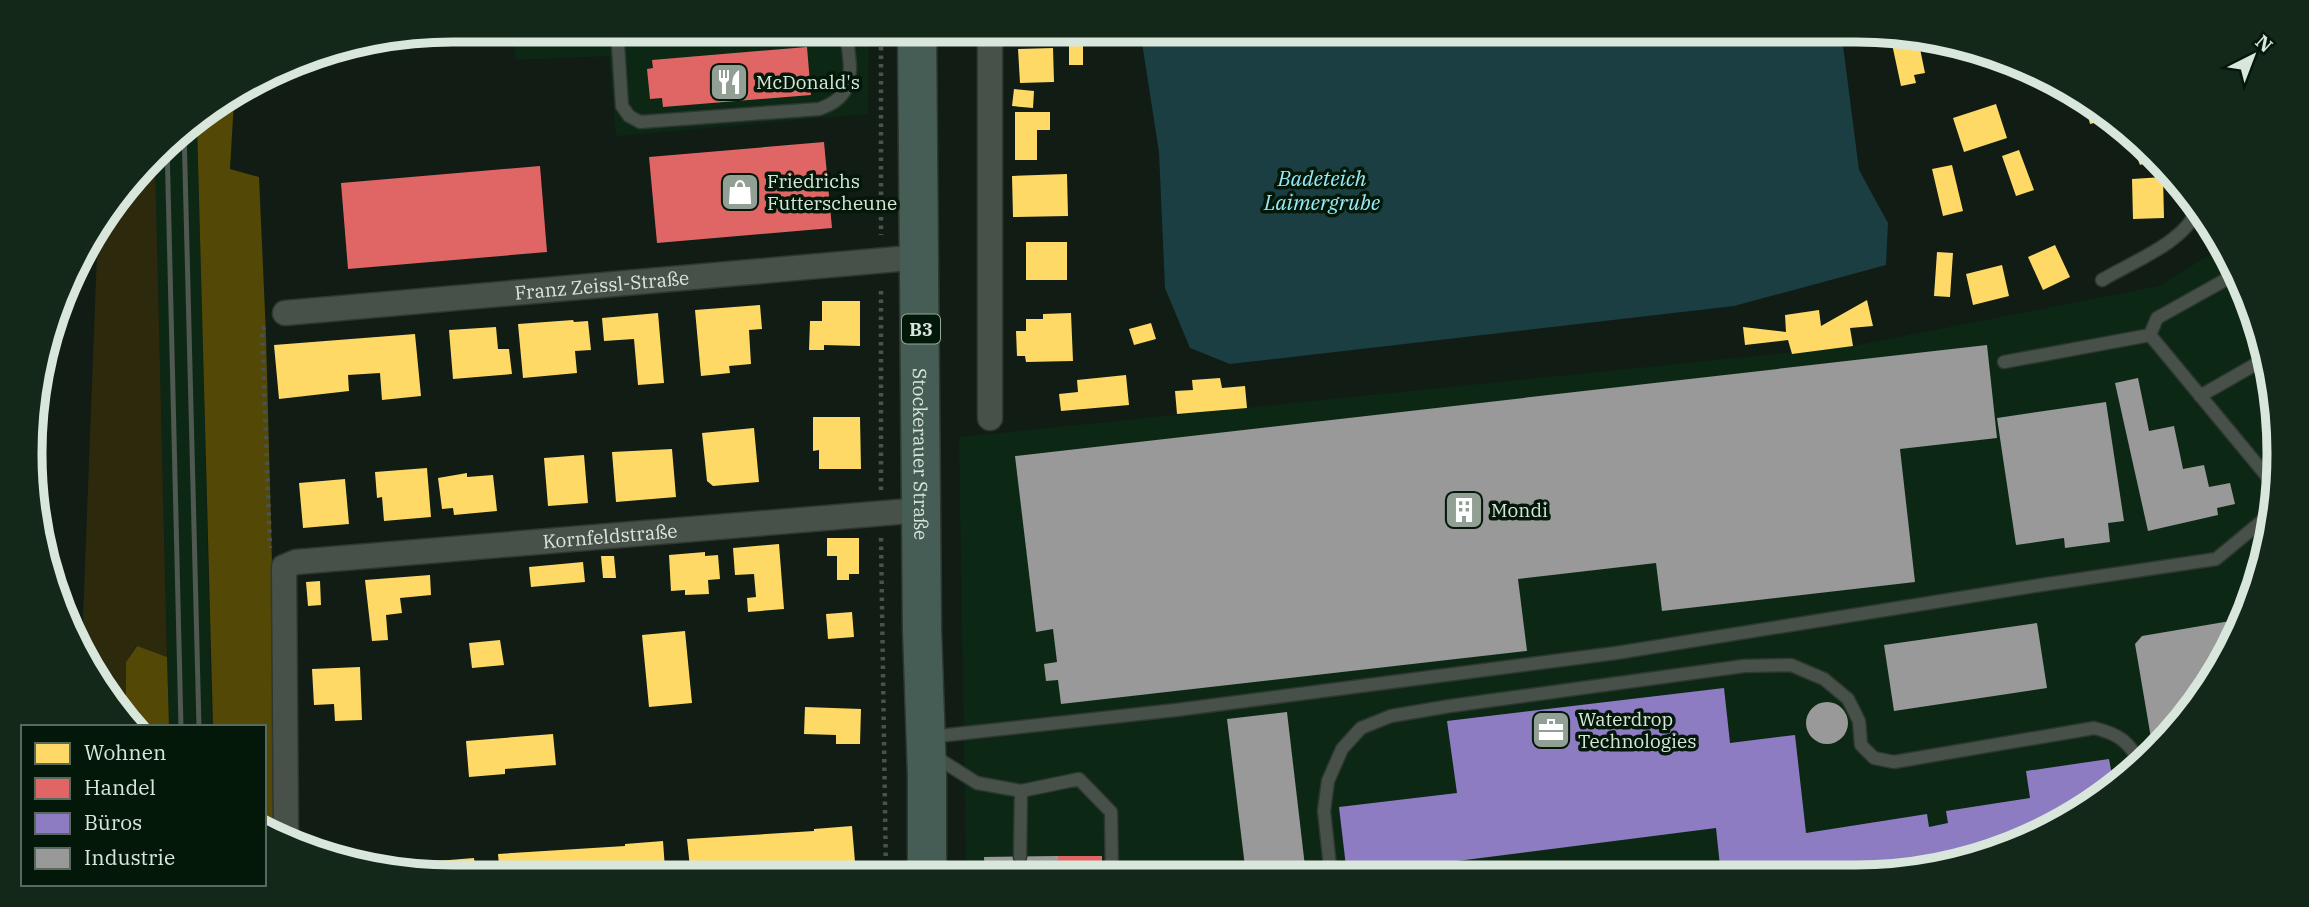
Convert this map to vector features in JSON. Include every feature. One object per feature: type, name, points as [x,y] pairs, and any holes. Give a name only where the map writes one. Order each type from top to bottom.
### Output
[{"type":"main road","name":"Stockerauer Straße","points":[[917,42],[927,865]]},
{"type":"street","points":[[989,418],[990,42]]},
{"type":"street","name":"Franz Zeissl-Straße","points":[[285,313],[921,257]]},
{"type":"street","name":"Kornfeldstraße","points":[[290,565],[922,510]]},
{"type":"street","points":[[286,830],[290,565]]},
{"type":"lane","points":[[618,42],[622,106],[629,116],[640,122],[820,109],[834,104],[845,94],[850,82],[847,42]]},
{"type":"lane","points":[[2102,280],[2179,236],[2193,219]]},
{"type":"lane","points":[[2150,335],[2157,318],[2228,278]]},
{"type":"lane","points":[[2004,362],[2150,335]]},
{"type":"lane","points":[[2150,335],[2266,475]]},
{"type":"lane","points":[[2200,396],[2257,364]]},
{"type":"lane","points":[[925,744],[1616,653],[2216,559],[2261,522]]},
{"type":"lane","points":[[1330,865],[1324,811],[1328,780],[1342,750],[1361,728],[1391,716],[1450,706],[1744,666],[1791,665],[1824,679],[1848,699],[1859,721],[1861,744],[1874,758],[1894,762],[2094,728],[2112,732],[2130,745],[2136,754]]},
{"type":"lane","points":[[925,744],[977,783],[1021,791],[1074,779],[1083,781],[1111,812],[1112,865]]},
{"type":"lane","points":[[1020,857],[1021,791]]},
{"type":"path","points":[[881,42],[881,514],[886,865]]},
{"type":"path","points":[[285,313],[262,329],[270,555],[290,565]]},
{"type":"shaded area","points":[[514,42],[869,42],[868,114],[616,136],[609,56],[516,60]]},
{"type":"shaded area","points":[[234,106],[230,169],[259,177],[266,335],[279,826],[266,820],[266,725],[213,725],[197,132]]},
{"type":"shaded area","points":[[197,132],[212,725],[169,725],[155,171]]},
{"type":"shaded area","points":[[155,171],[167,657],[136,646],[126,662],[125,701],[82,632],[97,248],[127,203]]},
{"type":"shaded area","points":[[2214,252],[2236,296],[2259,373],[2266,427],[2266,480],[2259,534],[2245,586],[2225,636],[2182,704],[2127,763],[2084,796],[2038,823],[1962,851],[1882,864],[966,865],[959,437],[1853,346],[2159,286]]},
{"type":"shaded area","points":[[137,646],[167,657],[169,725],[144,725],[125,701],[126,662]]},
{"type":"water","name":"Badeteich Laimergrube","points":[[1142,42],[1843,42],[1859,170],[1888,223],[1886,265],[1734,306],[1230,364],[1190,348],[1165,288],[1159,152]]},
{"type":"building: Wohnen","points":[[1069,44],[1083,44],[1083,65],[1069,65]]},
{"type":"building: Wohnen","points":[[1892,44],[1920,48],[1925,73],[1914,75],[1916,83],[1901,86]]},
{"type":"building: Wohnen","points":[[1053,48],[1054,82],[1020,83],[1018,49]]},
{"type":"building: Wohnen","points":[[1014,89],[1034,91],[1033,108],[1012,106]]},
{"type":"building: Wohnen","points":[[1996,104],[2007,138],[1964,152],[1953,118]]},
{"type":"building: Wohnen","points":[[1015,112],[1050,112],[1050,130],[1037,130],[1037,160],[1015,160]]},
{"type":"building: Wohnen","points":[[2088,114],[2099,122],[2090,124]]},
{"type":"building: Wohnen","points":[[2019,150],[2034,190],[2016,196],[2002,156]]},
{"type":"building: Wohnen","points":[[2135,152],[2146,163],[2140,165]]},
{"type":"building: Wohnen","points":[[1952,165],[1963,211],[1943,216],[1932,169]]},
{"type":"building: Wohnen","points":[[1067,174],[1068,216],[1013,217],[1012,176]]},
{"type":"building: Wohnen","points":[[2160,177],[2163,180],[2164,218],[2133,219],[2132,179]]},
{"type":"building: Wohnen","points":[[1026,242],[1067,242],[1067,280],[1026,280]]},
{"type":"building: Wohnen","points":[[2055,245],[2070,277],[2043,290],[2028,257]]},
{"type":"building: Wohnen","points":[[1937,252],[1953,253],[1950,297],[1934,296]]},
{"type":"building: Wohnen","points":[[2002,265],[2009,296],[1973,305],[1966,274]]},
{"type":"building: Wohnen","points":[[1867,300],[1873,326],[1850,328],[1853,346],[1792,354],[1788,340],[1745,345],[1743,327],[1786,332],[1785,315],[1819,310],[1821,326]]},
{"type":"building: Wohnen","points":[[822,301],[860,301],[860,346],[824,345],[824,350],[809,350],[810,321],[822,321]]},
{"type":"building: Wohnen","points":[[760,305],[762,329],[749,330],[751,364],[729,366],[730,373],[701,376],[695,310]]},
{"type":"building: Wohnen","points":[[658,313],[664,383],[638,385],[634,339],[604,341],[602,318]]},
{"type":"building: Wohnen","points":[[1071,313],[1073,361],[1026,362],[1025,356],[1017,356],[1016,331],[1026,331],[1026,319],[1043,319],[1043,314]]},
{"type":"building: Wohnen","points":[[588,321],[591,350],[575,351],[577,373],[523,378],[518,324]]},
{"type":"building: Wohnen","points":[[1151,323],[1156,339],[1134,345],[1129,329]]},
{"type":"building: Wohnen","points":[[496,327],[498,349],[509,349],[512,374],[453,379],[449,330]]},
{"type":"building: Wohnen","points":[[415,334],[421,396],[382,400],[380,373],[348,375],[349,391],[279,399],[274,345]]},
{"type":"building: Wohnen","points":[[1126,375],[1129,405],[1061,411],[1059,394],[1078,392],[1077,380]]},
{"type":"building: Wohnen","points":[[1220,378],[1222,388],[1245,386],[1247,408],[1177,414],[1175,391],[1193,390],[1192,380]]},
{"type":"building: Wohnen","points":[[813,417],[860,417],[861,469],[819,469],[819,450],[813,451]]},
{"type":"building: Wohnen","points":[[754,428],[759,482],[713,486],[707,481],[702,433]]},
{"type":"building: Wohnen","points":[[672,449],[676,497],[616,502],[612,452]]},
{"type":"building: Wohnen","points":[[584,455],[588,503],[548,506],[544,458]]},
{"type":"building: Wohnen","points":[[427,468],[431,517],[384,521],[382,497],[377,498],[375,472]]},
{"type":"building: Wohnen","points":[[467,473],[467,477],[493,475],[497,511],[454,515],[453,508],[442,509],[438,478]]},
{"type":"building: Wohnen","points":[[345,479],[349,524],[303,528],[299,483]]},
{"type":"building: Wohnen","points":[[827,538],[859,538],[859,574],[849,574],[849,580],[837,580],[837,556],[827,556]]},
{"type":"building: Wohnen","points":[[779,544],[784,609],[748,612],[747,598],[756,597],[754,574],[735,575],[733,548]]},
{"type":"building: Wohnen","points":[[705,552],[705,556],[718,555],[720,579],[708,580],[709,594],[685,595],[685,590],[671,591],[669,555]]},
{"type":"building: Wohnen","points":[[601,556],[614,556],[616,578],[603,578]]},
{"type":"building: Wohnen","points":[[583,562],[585,582],[531,587],[529,567]]},
{"type":"building: Wohnen","points":[[430,575],[431,595],[400,598],[402,613],[386,615],[388,640],[372,641],[365,580]]},
{"type":"building: Wohnen","points":[[320,581],[321,605],[308,606],[306,582]]},
{"type":"building: Wohnen","points":[[852,612],[854,637],[828,639],[826,614]]},
{"type":"building: Wohnen","points":[[685,631],[692,703],[649,707],[642,635]]},
{"type":"building: Wohnen","points":[[500,640],[504,665],[472,668],[469,643]]},
{"type":"building: Wohnen","points":[[360,667],[362,720],[335,721],[334,704],[314,705],[312,669]]},
{"type":"building: Wohnen","points":[[805,707],[861,709],[860,744],[836,744],[836,735],[804,734]]},
{"type":"building: Wohnen","points":[[553,734],[556,765],[505,769],[505,774],[469,777],[466,741]]},
{"type":"building: Wohnen","points":[[852,826],[855,865],[690,865],[687,839]]},
{"type":"building: Wohnen","points":[[663,841],[665,865],[499,865],[498,854]]},
{"type":"building: Wohnen","points":[[474,858],[475,865],[429,864]]},
{"type":"building: Handel","name":"McDonald's","points":[[807,47],[811,95],[663,107],[662,98],[650,99],[647,69],[653,68],[652,60]]},
{"type":"building: Handel","name":"Friedrichs Futterscheune","points":[[824,142],[832,228],[657,243],[649,157]]},
{"type":"building: Handel","points":[[540,166],[547,252],[348,269],[341,183]]},
{"type":"building: Handel","points":[[1058,856],[1102,856],[1102,865],[1058,865]]},
{"type":"building: Büros","points":[[1724,688],[1730,743],[1795,735],[1806,833],[1927,814],[1929,827],[1948,823],[1946,811],[2030,798],[2026,771],[2109,759],[2112,775],[2061,810],[2013,834],[1962,851],[1909,861],[1856,865],[1720,865],[1716,828],[1426,865],[1346,865],[1339,807],[1457,793],[1447,721]]},
{"type":"building: Industrie","name":"Mondi","points":[[1987,345],[1997,438],[1900,449],[1915,582],[1662,611],[1656,563],[1518,579],[1527,651],[1061,704],[1058,680],[1046,681],[1044,664],[1057,662],[1053,629],[1036,632],[1015,456]]},
{"type":"building: Industrie","points":[[2138,378],[2149,431],[2174,426],[2183,469],[2204,465],[2209,487],[2230,483],[2235,504],[2217,508],[2218,515],[2148,531],[2115,383]]},
{"type":"building: Industrie","points":[[2106,402],[2124,521],[2108,523],[2110,542],[2065,548],[2064,538],[2016,545],[1997,418]]},
{"type":"building: Industrie","points":[[2232,621],[2198,682],[2151,739],[2135,644],[2142,636]]},
{"type":"building: Industrie","points":[[2037,623],[2047,688],[1894,711],[1884,645]]},
{"type":"building: Industrie","points":[[1827,702],[1842,708],[1848,723],[1842,738],[1827,744],[1812,738],[1806,723],[1812,708]]},
{"type":"building: Industrie","points":[[1287,712],[1305,865],[1245,865],[1227,719]]},
{"type":"building: Industrie","points":[[1058,856],[1058,865],[984,865],[984,857]]},
{"type":"railway","points":[[184,142],[199,725]]},
{"type":"railway","points":[[167,159],[181,725]]},
{"type":"place","name":"McDonald's","points":[[729,82]]},
{"type":"place","name":"Friedrichs Futterscheune","points":[[740,192]]},
{"type":"place","name":"Mondi","points":[[1464,510]]},
{"type":"place","name":"Waterdrop Technologies","points":[[1551,730]]}]
